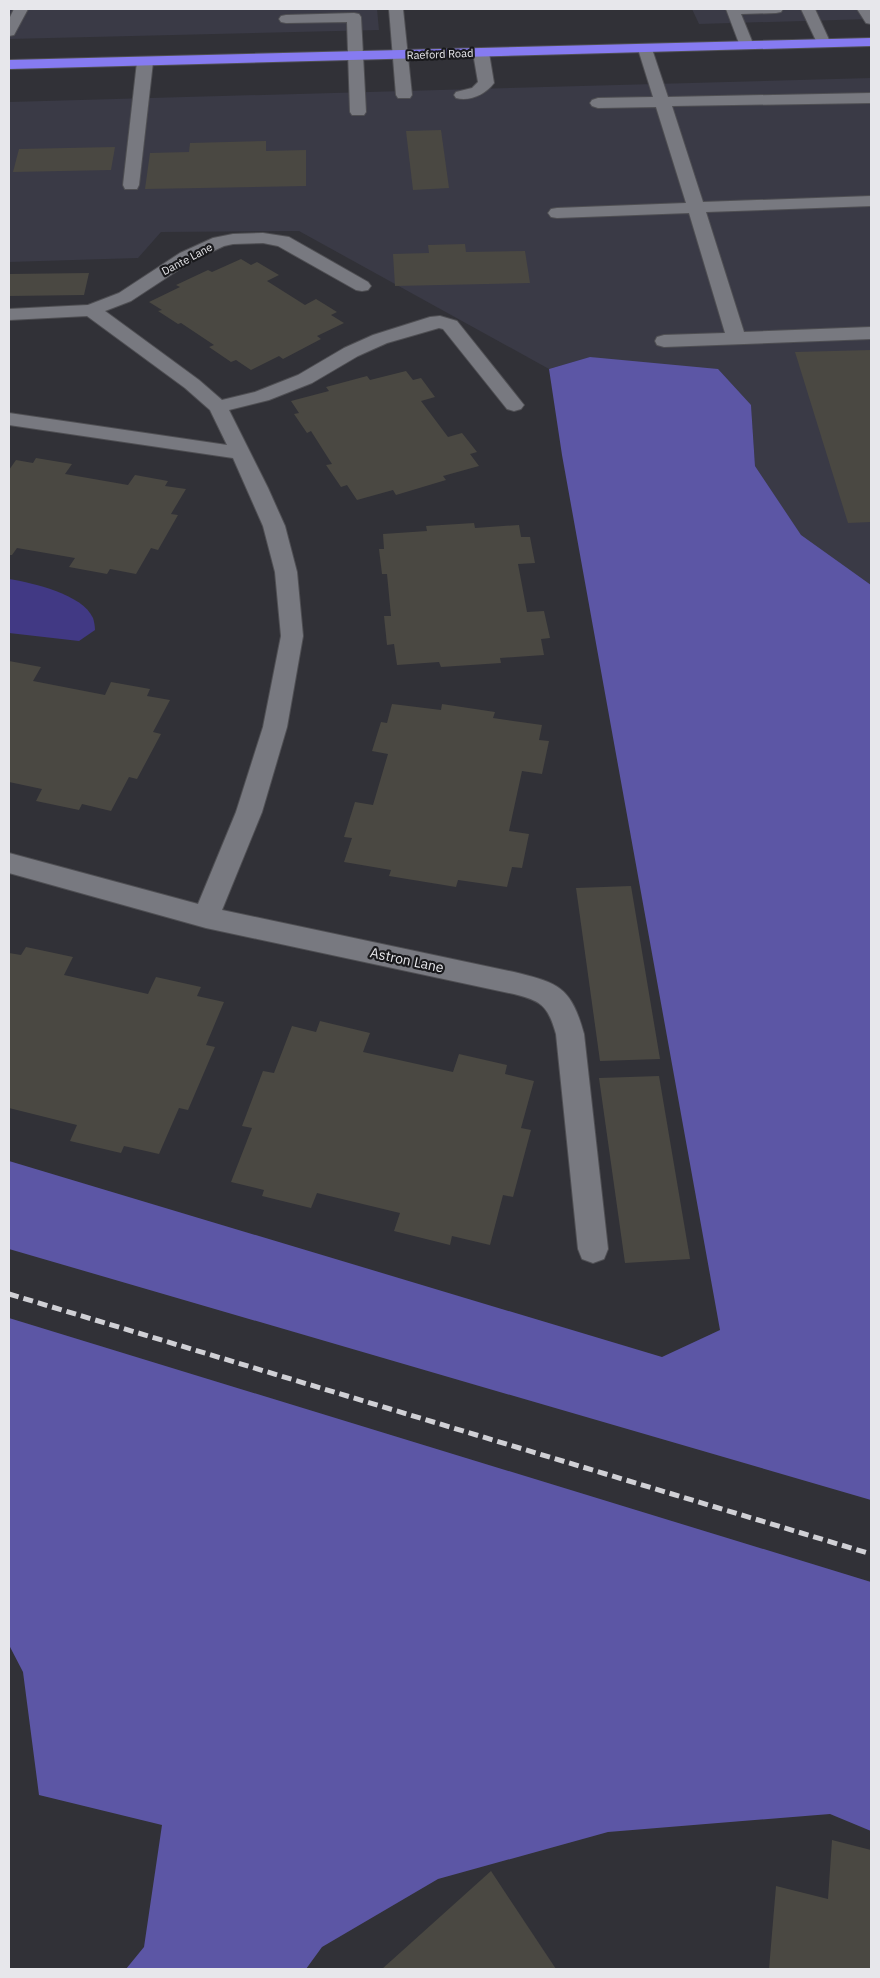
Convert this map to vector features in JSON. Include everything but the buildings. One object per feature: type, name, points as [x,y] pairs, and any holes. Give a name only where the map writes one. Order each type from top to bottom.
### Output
[{"type":"highway","name":"Raeford Road","points":[[9,65],[871,42]]},
{"type":"street","points":[[9,32],[21,9]]},
{"type":"street","points":[[396,9],[404,95]]},
{"type":"street","points":[[747,46],[732,10],[776,9]]},
{"type":"street","points":[[808,9],[824,44]]},
{"type":"street","points":[[864,9],[871,20]]},
{"type":"street","points":[[286,19],[354,17],[358,112]]},
{"type":"street","points":[[645,49],[736,338]]},
{"type":"street","points":[[462,95],[477,91],[486,83],[481,53]]},
{"type":"street","points":[[131,185],[145,62]]},
{"type":"street","points":[[598,103],[871,98]]},
{"type":"street","points":[[556,213],[871,201]]},
{"type":"street","name":"Dante Lane","points":[[9,314],[91,310],[125,297],[186,257],[212,245],[233,239],[263,238],[283,241],[362,286]]},
{"type":"street","points":[[91,310],[192,384],[218,407],[239,453],[258,488],[274,526],[286,572],[292,636],[286,676],[264,766],[249,812],[206,917]]},
{"type":"street","points":[[218,407],[277,391],[305,379],[366,344],[392,334],[436,322],[450,325],[514,405]]},
{"type":"street","points":[[664,341],[871,333]]},
{"type":"street","points":[[9,419],[239,453]]},
{"type":"street","name":"Astron Lane","points":[[9,863],[206,917],[536,988],[553,996],[564,1012],[570,1034],[593,1250]]},
{"type":"shaded area","points":[[9,9],[377,9],[379,30],[9,39]]},
{"type":"shaded area","points":[[692,9],[871,9],[871,19],[699,24]]},
{"type":"shaded area","points":[[871,78],[871,585],[801,536],[755,466],[751,405],[591,357],[549,369],[299,231],[161,232],[138,258],[9,262],[9,102]]},
{"type":"shaded area","points":[[590,357],[718,369],[751,405],[755,466],[801,535],[871,585],[871,1500],[9,1249],[9,1161],[662,1357],[720,1330],[562,455],[549,369]]},
{"type":"shaded area","points":[[9,579],[31,583],[56,591],[79,602],[93,618],[95,630],[79,641],[9,633]]},
{"type":"shaded area","points":[[9,1318],[871,1582],[871,1831],[830,1814],[608,1832],[438,1879],[322,1947],[306,1969],[126,1969],[144,1947],[162,1825],[39,1795],[23,1672],[9,1645]]},
{"type":"railway","points":[[9,1294],[871,1554]]}]
